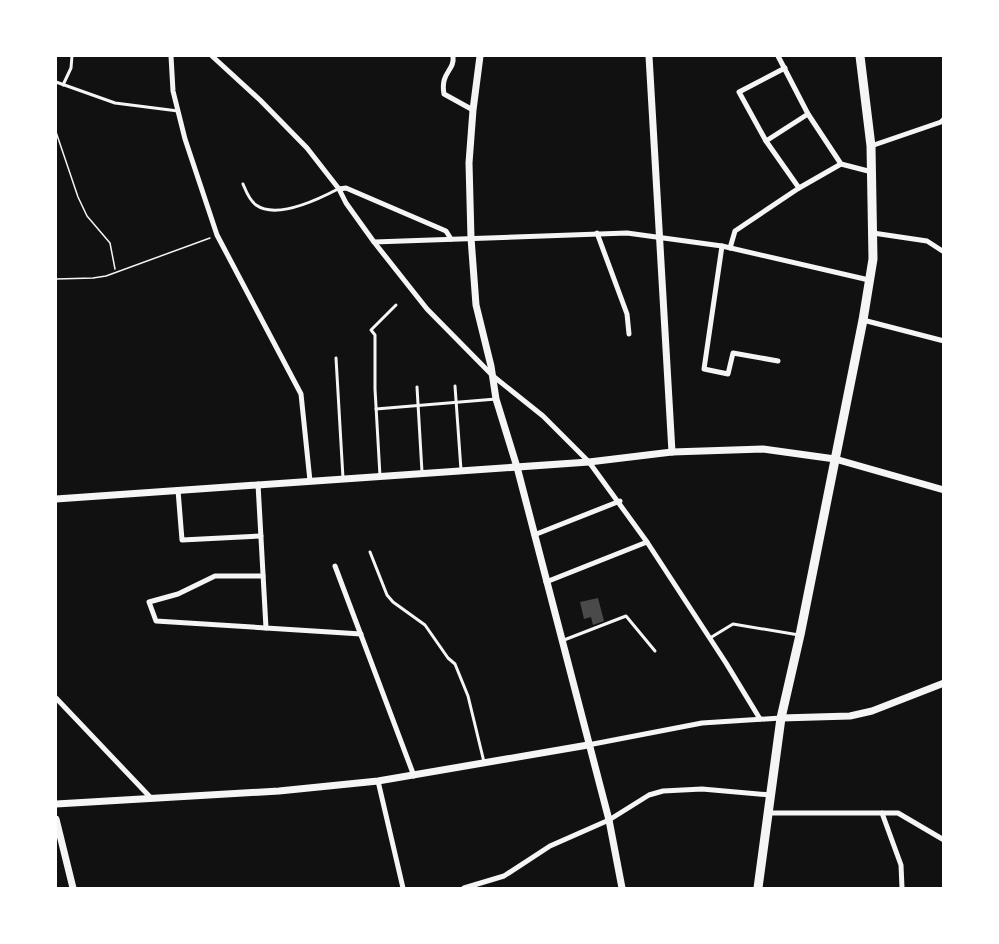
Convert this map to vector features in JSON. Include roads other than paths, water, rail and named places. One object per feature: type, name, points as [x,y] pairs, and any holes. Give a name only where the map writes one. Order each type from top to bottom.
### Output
[{"type":"main road","points":[[758,888],[781,718],[800,635],[863,320],[873,259],[872,146],[860,56]]},
{"type":"street","points":[[171,56],[173,91],[185,139],[217,235],[301,394],[310,481]]},
{"type":"street","points":[[212,56],[261,100],[292,132],[339,189],[346,203],[374,242],[427,309],[493,376],[551,423],[590,462],[620,501],[711,638],[760,719]]},
{"type":"street","points":[[453,56],[454,61],[442,82],[444,94],[473,110]]},
{"type":"street","points":[[480,56],[469,163],[476,305],[493,376],[496,399],[517,466],[609,820],[622,888]]},
{"type":"street","points":[[649,56],[672,452]]},
{"type":"street","points":[[778,56],[808,114],[842,164],[872,172]]},
{"type":"street","points":[[784,68],[739,92],[765,141],[799,188]]},
{"type":"street","points":[[765,141],[808,114]]},
{"type":"street","points":[[872,146],[943,121]]},
{"type":"street","points":[[730,248],[735,231],[799,188],[842,164]]},
{"type":"street","points":[[339,189],[346,188],[446,231],[451,239]]},
{"type":"street","points":[[597,233],[627,314],[629,334]]},
{"type":"street","points":[[374,242],[627,233],[722,246],[869,280]]},
{"type":"street","points":[[873,233],[927,241],[944,252]]},
{"type":"street","points":[[722,246],[704,369],[728,374],[733,353],[778,361]]},
{"type":"street","points":[[863,320],[944,342]]},
{"type":"street","points":[[56,499],[590,462],[672,452],[763,449],[835,459],[944,490]]},
{"type":"street","points":[[258,484],[266,628]]},
{"type":"street","points":[[178,490],[182,540],[261,536]]},
{"type":"street","points":[[534,535],[620,501]]},
{"type":"street","points":[[546,582],[647,542]]},
{"type":"street","points":[[335,566],[414,776]]},
{"type":"street","points":[[263,576],[215,576],[178,594],[149,602],[156,621],[361,634]]},
{"type":"street","points":[[56,804],[279,791],[378,781],[702,723],[850,716],[872,711],[944,683]]},
{"type":"street","points":[[56,698],[152,798]]},
{"type":"street","points":[[378,781],[403,888]]},
{"type":"street","points":[[464,888],[504,876],[550,846],[609,820],[649,795],[663,791],[702,789],[771,795]]},
{"type":"street","points":[[768,813],[898,813],[944,840]]},
{"type":"street","points":[[882,813],[900,859],[902,888]]},
{"type":"street","points":[[56,819],[73,888]]},
{"type":"lane","points":[[63,85],[71,68],[72,56]]},
{"type":"lane","points":[[56,82],[115,103],[178,111]]},
{"type":"lane","points":[[243,184],[255,205],[265,209],[286,209],[310,204],[339,189]]},
{"type":"lane","points":[[380,476],[375,335],[371,330],[396,304]]},
{"type":"lane","points":[[336,358],[344,478]]},
{"type":"lane","points":[[455,386],[461,470]]},
{"type":"lane","points":[[417,387],[423,473]]},
{"type":"lane","points":[[376,409],[496,399]]},
{"type":"lane","points":[[370,552],[387,595],[425,625],[448,658],[455,664],[468,696],[484,763]]},
{"type":"lane","points":[[562,641],[626,616],[655,651]]},
{"type":"lane","points":[[711,638],[733,624],[800,635]]}]
